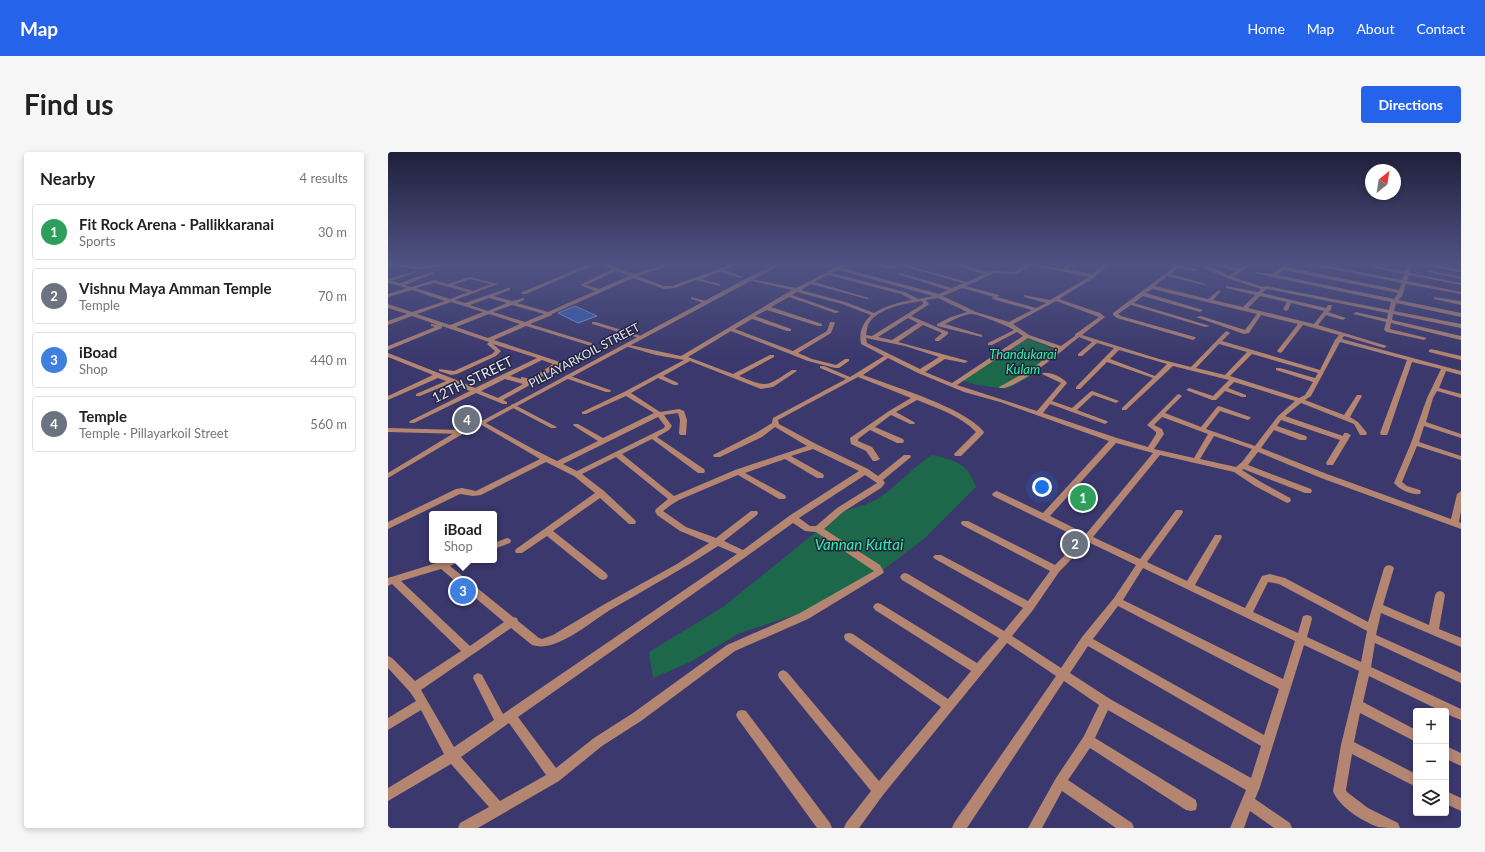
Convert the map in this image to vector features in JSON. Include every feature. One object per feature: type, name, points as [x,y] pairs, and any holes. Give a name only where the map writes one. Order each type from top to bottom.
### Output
[{"type":"street","points":[[433,295],[590,344]]},
{"type":"street","points":[[388,324],[465,295]]},
{"type":"street","points":[[465,305],[493,295]]},
{"type":"street","points":[[451,327],[512,303],[526,295]]},
{"type":"street","points":[[491,340],[592,295]]},
{"type":"street","name":"PILLAYARKOIL STREET","points":[[388,430],[462,432],[721,295]]},
{"type":"street","points":[[597,414],[585,411],[626,393],[658,376],[731,329],[789,295],[837,312]]},
{"type":"street","points":[[813,295],[845,304],[874,315]]},
{"type":"street","points":[[855,295],[867,298]]},
{"type":"street","points":[[873,338],[925,306],[926,302],[907,295]]},
{"type":"street","points":[[934,295],[972,312],[1009,324],[1027,336],[1060,348]]},
{"type":"street","points":[[942,295],[897,304],[874,315],[866,323],[863,336],[864,344],[920,372],[966,391],[1114,440],[1154,451],[1240,468],[1308,491]]},
{"type":"street","points":[[990,295],[1036,310]]},
{"type":"street","points":[[1009,324],[1063,295]]},
{"type":"street","points":[[1002,387],[1035,369],[1060,348],[1102,317],[1116,314],[1141,295]]},
{"type":"street","points":[[1144,295],[1200,310]]},
{"type":"street","points":[[1185,295],[1315,326],[1384,346]]},
{"type":"street","points":[[1210,300],[1215,295]]},
{"type":"street","points":[[1244,309],[1259,295]]},
{"type":"street","points":[[1262,295],[1290,301],[1343,318]]},
{"type":"street","points":[[1303,295],[1461,326]]},
{"type":"street","points":[[1315,326],[1338,295]]},
{"type":"street","points":[[1360,295],[1461,314]]},
{"type":"street","points":[[1400,295],[1394,302],[1387,330],[1424,338]]},
{"type":"street","points":[[489,296],[550,314]]},
{"type":"street","points":[[1026,296],[1053,301],[1098,314],[1102,317]]},
{"type":"street","points":[[1436,310],[1436,297],[1461,303]]},
{"type":"street","points":[[693,298],[707,302]]},
{"type":"street","points":[[1286,309],[1290,301]]},
{"type":"street","points":[[1130,303],[1207,326]]},
{"type":"street","points":[[388,306],[413,314],[440,327],[388,348]]},
{"type":"street","points":[[388,310],[396,308]]},
{"type":"street","points":[[767,308],[820,325]]},
{"type":"street","points":[[935,328],[953,318],[972,312]]},
{"type":"street","points":[[1199,317],[1247,332],[1260,313]]},
{"type":"street","points":[[1116,314],[1119,317],[1193,338]]},
{"type":"street","points":[[1356,314],[1461,338]]},
{"type":"street","points":[[907,316],[946,333],[937,340]]},
{"type":"street","points":[[388,324],[409,317],[428,321],[451,327],[558,363],[532,381],[509,376],[486,390],[502,400]]},
{"type":"street","points":[[752,317],[789,330]]},
{"type":"street","points":[[894,342],[922,322]]},
{"type":"street","points":[[594,323],[641,337]]},
{"type":"street","points":[[793,353],[829,332],[832,323]]},
{"type":"street","points":[[1280,351],[1301,323]]},
{"type":"street","points":[[941,325],[980,336]]},
{"type":"street","points":[[731,329],[804,358],[837,367],[847,360]]},
{"type":"street","points":[[990,344],[1017,330]]},
{"type":"street","points":[[1194,368],[1227,333]]},
{"type":"street","points":[[1240,468],[1280,417],[1300,400],[1308,396],[1318,380],[1338,340],[1343,334]]},
{"type":"street","points":[[1077,335],[1118,348],[1233,379],[1300,400],[1356,423],[1363,434]]},
{"type":"street","points":[[863,336],[894,342],[944,357],[965,361]]},
{"type":"street","points":[[953,385],[1027,336]]},
{"type":"street","points":[[428,370],[434,368],[452,373],[458,372],[497,353],[498,351],[489,342],[491,340]]},
{"type":"street","points":[[1338,340],[1461,373]]},
{"type":"street","points":[[1080,355],[1096,341]]},
{"type":"street","points":[[1218,342],[1322,372]]},
{"type":"street","points":[[627,345],[656,353],[686,358],[765,388],[794,371]]},
{"type":"street","points":[[1078,388],[1118,348]]},
{"type":"street","points":[[1226,377],[1251,351]]},
{"type":"street","points":[[1431,351],[1461,358]]},
{"type":"street","points":[[388,355],[428,370],[475,391],[502,400]]},
{"type":"street","points":[[734,376],[772,356]]},
{"type":"street","points":[[717,455],[759,435],[775,422],[858,375],[888,356]]},
{"type":"street","points":[[920,372],[944,357]]},
{"type":"street","name":"12TH STREET","points":[[412,422],[509,376],[542,358]]},
{"type":"street","points":[[1106,360],[1152,376]]},
{"type":"street","points":[[1384,433],[1410,360]]},
{"type":"street","points":[[1124,409],[1172,363]]},
{"type":"street","points":[[818,366],[851,379]]},
{"type":"street","points":[[1278,369],[1318,380]]},
{"type":"street","points":[[1417,492],[1404,488],[1398,483],[1415,443],[1430,398],[1444,369]]},
{"type":"street","points":[[1038,414],[1064,383],[1061,380],[1045,374]]},
{"type":"street","points":[[389,396],[439,375]]},
{"type":"street","points":[[858,375],[954,414],[979,429],[979,433],[958,454]]},
{"type":"street","points":[[502,400],[526,384],[525,382],[509,376]]},
{"type":"street","points":[[658,376],[676,384]]},
{"type":"street","points":[[567,377],[608,391]]},
{"type":"street","points":[[1189,390],[1214,399],[1233,379]]},
{"type":"street","points":[[418,395],[452,380]]},
{"type":"street","points":[[1224,389],[1244,396]]},
{"type":"street","points":[[1435,389],[1461,396]]},
{"type":"street","points":[[577,474],[653,437],[664,431],[669,426],[648,405],[626,393]]},
{"type":"street","points":[[1072,411],[1092,393],[1116,401]]},
{"type":"street","points":[[851,828],[879,791],[1030,607],[1056,570],[1087,538],[1154,451],[1160,434],[1159,431],[1150,424],[1179,396]]},
{"type":"street","points":[[1346,418],[1360,396]]},
{"type":"street","points":[[876,459],[869,449],[854,442],[854,438],[891,412],[915,398]]},
{"type":"street","points":[[1049,402],[1105,422]]},
{"type":"street","points":[[513,406],[553,427]]},
{"type":"street","points":[[1202,430],[1219,408],[1243,419]]},
{"type":"street","points":[[557,464],[658,414],[678,411],[682,412],[683,432]]},
{"type":"street","points":[[891,412],[912,423]]},
{"type":"street","points":[[1160,414],[1255,448],[1324,476],[1458,524],[1461,494]]},
{"type":"street","points":[[1280,417],[1346,436],[1330,463]]},
{"type":"street","points":[[482,422],[532,452],[577,474],[619,509],[632,522]]},
{"type":"street","points":[[775,422],[813,446],[879,479]]},
{"type":"street","points":[[1422,424],[1461,436]]},
{"type":"street","points":[[576,425],[603,441]]},
{"type":"street","points":[[870,427],[900,441]]},
{"type":"street","points":[[1272,427],[1303,438]]},
{"type":"street","points":[[388,476],[462,432]]},
{"type":"street","points":[[1196,460],[1212,433]]},
{"type":"street","points":[[653,437],[701,471]]},
{"type":"street","points":[[1045,516],[1114,440]]},
{"type":"street","points":[[1415,443],[1461,458]]},
{"type":"street","points":[[744,554],[683,528],[660,513],[660,510],[674,500],[738,472],[813,446]]},
{"type":"street","points":[[617,454],[674,500]]},
{"type":"street","points":[[786,456],[820,476]]},
{"type":"street","points":[[879,479],[907,457]]},
{"type":"street","points":[[388,526],[459,491],[472,494],[482,491],[546,459]]},
{"type":"street","points":[[1240,468],[1258,484],[1287,500]]},
{"type":"street","points":[[388,795],[452,756],[500,721],[511,716],[744,554],[792,518],[864,471]]},
{"type":"street","points":[[738,472],[782,497]]},
{"type":"street","points":[[818,529],[840,510],[878,486],[881,483],[879,479]]},
{"type":"street","points":[[519,551],[601,494]]},
{"type":"street","points":[[996,494],[1045,516],[1141,564],[1461,714]]},
{"type":"street","points":[[959,828],[1086,640],[1117,601],[1141,564],[1179,512]]},
{"type":"street","points":[[443,565],[513,621],[536,642],[542,643],[556,639],[606,608],[680,566],[717,542],[754,513]]},
{"type":"street","points":[[466,828],[555,777],[598,742],[636,717],[732,648],[804,616],[879,572],[877,567],[818,529],[808,528],[792,518]]},
{"type":"street","points":[[965,522],[1056,570]]},
{"type":"street","points":[[547,531],[603,576]]},
{"type":"street","points":[[1189,586],[1218,537]]},
{"type":"street","points":[[497,545],[507,541]]},
{"type":"street","points":[[938,557],[1030,607]]},
{"type":"street","points":[[391,581],[448,563]]},
{"type":"street","points":[[1389,568],[1371,633],[1365,669],[1347,745],[1339,787],[1340,795],[1348,802],[1393,828]]},
{"type":"street","points":[[905,578],[1006,637],[1106,703],[1254,787]]},
{"type":"street","points":[[1247,614],[1265,579],[1270,578],[1282,581],[1371,633],[1461,678]]},
{"type":"street","points":[[391,581],[469,652]]},
{"type":"street","points":[[1433,631],[1440,595]]},
{"type":"street","points":[[1117,601],[1285,686]]},
{"type":"street","points":[[878,607],[979,670]]},
{"type":"street","points":[[1377,607],[1461,643]]},
{"type":"street","points":[[1237,828],[1254,787],[1307,619]]},
{"type":"street","points":[[414,688],[513,621]]},
{"type":"street","points":[[849,637],[949,706]]},
{"type":"street","points":[[1086,640],[1267,743]]},
{"type":"street","points":[[388,661],[414,688],[452,756],[499,809]]},
{"type":"street","points":[[782,675],[879,791]]},
{"type":"street","points":[[478,678],[500,721]]},
{"type":"street","points":[[1034,828],[1060,782],[1088,740],[1106,703]]},
{"type":"street","points":[[388,724],[423,704]]},
{"type":"street","points":[[1357,705],[1413,734]]},
{"type":"street","points":[[742,715],[825,828]]},
{"type":"street","points":[[511,716],[555,777]]},
{"type":"street","points":[[1088,740],[1191,805]]},
{"type":"street","points":[[1347,745],[1414,780]]},
{"type":"street","points":[[1449,754],[1461,760]]},
{"type":"street","points":[[1060,782],[1127,828]]},
{"type":"street","points":[[1449,799],[1461,805]]},
{"type":"street","points":[[1248,802],[1285,828]]},
{"type":"water","name":"Thandukarai Kulam","points":[[1029,338],[1055,350],[1036,374],[1006,389],[977,385],[963,381],[966,376]]},
{"type":"water","name":"Vannan Kuttai","points":[[932,455],[960,464],[969,472],[976,487],[925,538],[874,577],[832,603],[740,633],[688,663],[653,678],[649,652],[723,607],[841,512],[879,498]]},
{"type":"building","points":[[575,306],[597,316],[578,323],[558,313]]},
{"type":"place","name":"Temple","points":[[467,420]]},
{"type":"place","name":"Fit Rock Arena - Pallikkaranai","points":[[1083,498]]},
{"type":"place","name":"Vishnu Maya Amman Temple","points":[[1075,544]]},
{"type":"place","name":"iBoad","points":[[463,591]]}]
